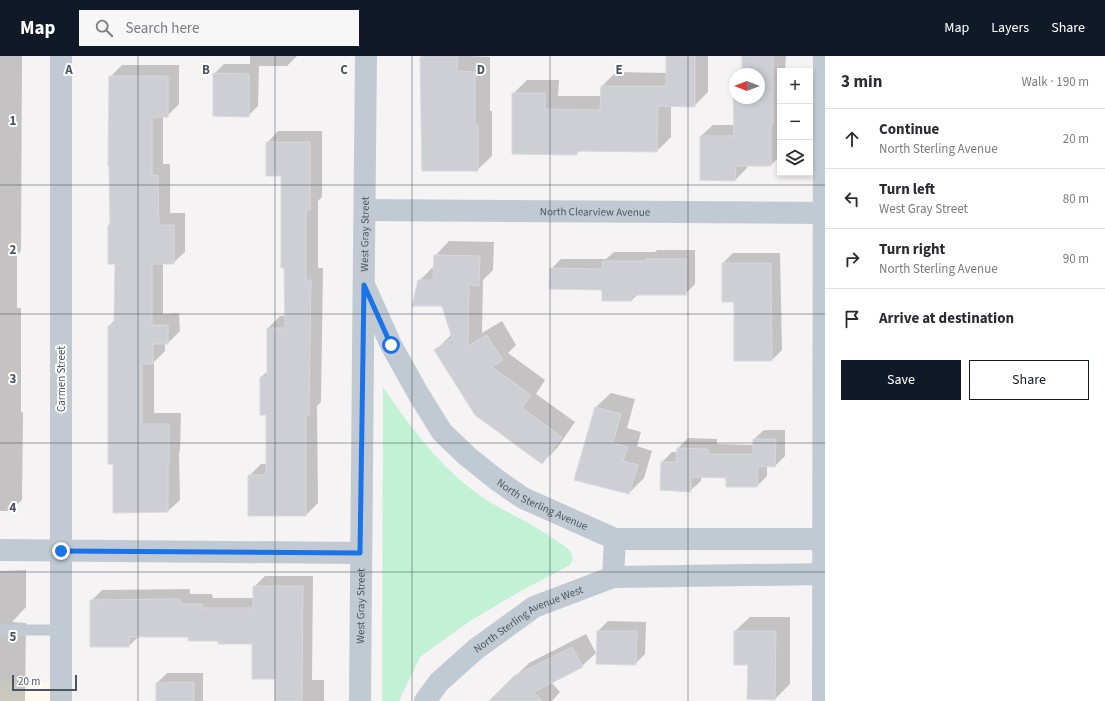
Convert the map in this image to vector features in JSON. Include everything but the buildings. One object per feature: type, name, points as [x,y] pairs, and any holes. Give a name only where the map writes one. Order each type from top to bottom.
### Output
[{"type":"street","name":"Carmen Street","points":[[60,701],[61,56]]},
{"type":"street","name":"West Gray Street","points":[[360,701],[360,553],[366,56]]},
{"type":"street","points":[[823,701],[825,213],[824,56]]},
{"type":"street","name":"North Clearview Avenue","points":[[365,210],[825,213]]},
{"type":"street","name":"North Sterling Avenue","points":[[364,285],[391,345],[418,395],[442,432],[467,456],[523,498],[614,539],[824,539]]},
{"type":"street","points":[[614,539],[613,577],[824,574]]},
{"type":"street","points":[[0,550],[360,553]]},
{"type":"street","name":"North Sterling Avenue West","points":[[425,701],[439,682],[476,649],[534,607],[613,577]]},
{"type":"lane","points":[[0,630],[61,630]]},
{"type":"shaded area","points":[[0,681],[50,682],[50,701],[0,701]]},
{"type":"green space","points":[[383,387],[419,437],[462,481],[495,505],[535,527],[567,548],[571,552],[573,559],[570,565],[519,592],[470,621],[420,657],[399,701],[382,701]]},
{"type":"route","points":[[61,551],[360,553],[364,285],[391,345]]}]
